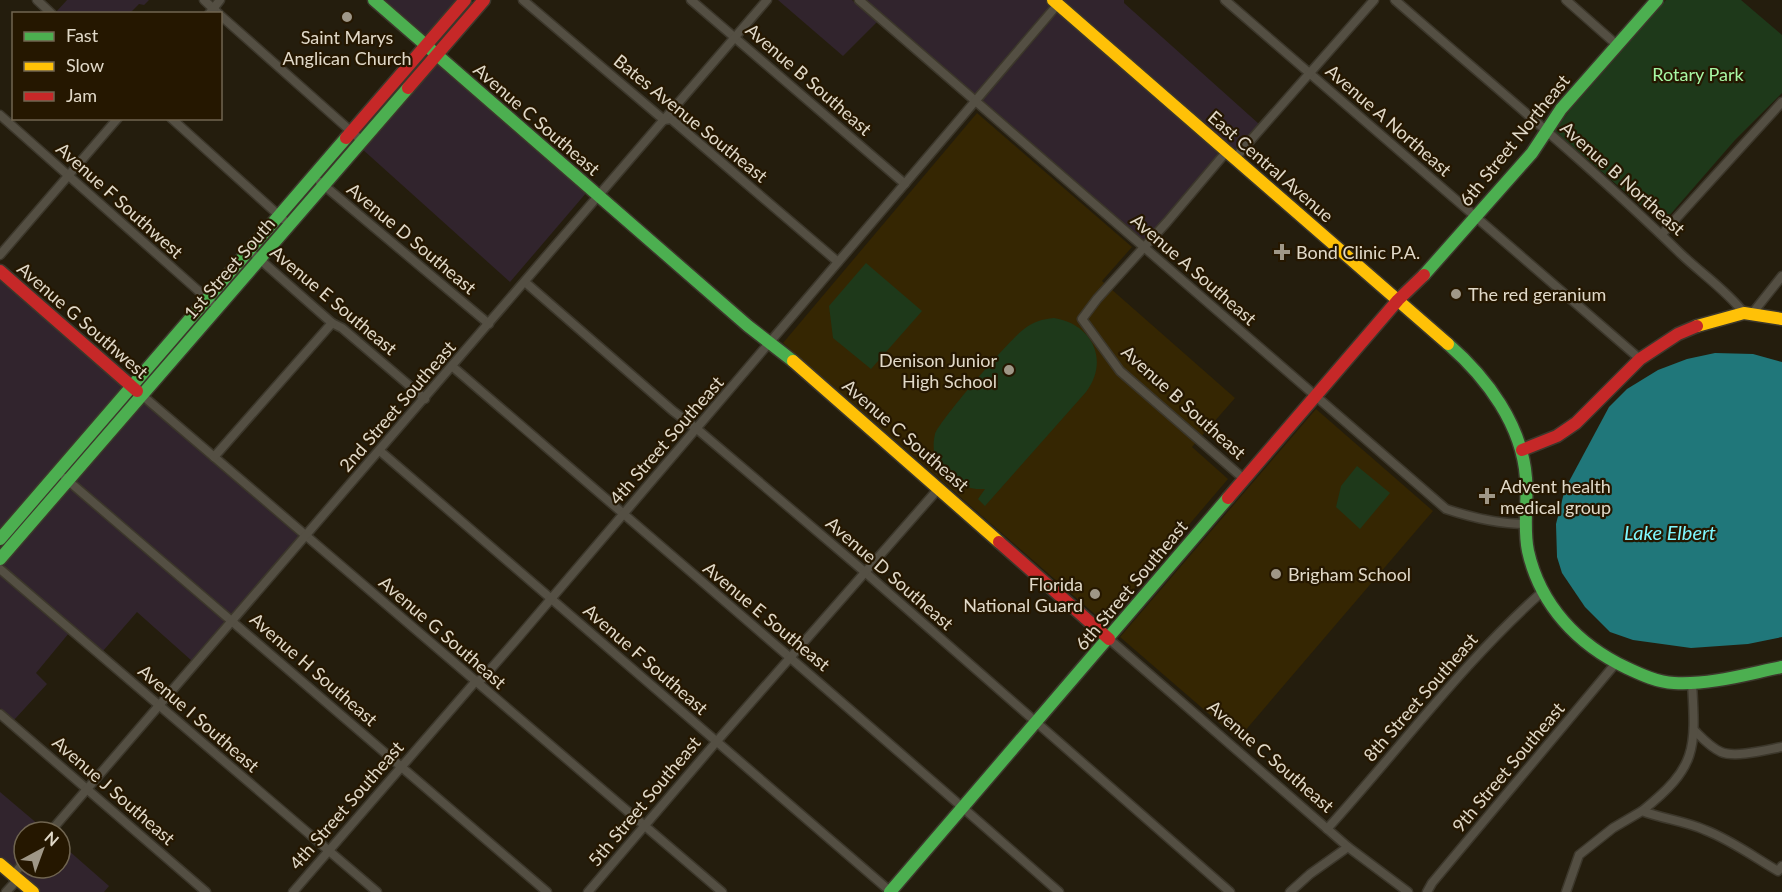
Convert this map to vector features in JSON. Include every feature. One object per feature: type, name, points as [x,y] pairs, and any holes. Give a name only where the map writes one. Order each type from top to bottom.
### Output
[{"type":"street","points":[[37,0],[50,12]]},
{"type":"street","points":[[204,0],[214,12]]},
{"type":"street","name":"Avenue C Southeast","points":[[374,0],[599,196],[789,357],[1327,829],[1408,892]]},
{"type":"street","name":"1st Street South","points":[[0,539],[465,0]]},
{"type":"street","name":"1st Street South","points":[[0,559],[484,0]]},
{"type":"street","name":"Bates Avenue Southeast","points":[[523,0],[664,120],[671,119],[838,262]]},
{"type":"street","name":"Avenue B Southeast","points":[[691,0],[905,184]]},
{"type":"street","name":"2nd Street Southeast","points":[[60,820],[767,0]]},
{"type":"street","name":"Avenue A Southeast","points":[[859,0],[1446,509],[1488,521],[1510,525],[1526,524]]},
{"type":"street","name":"Avenue A Northeast","points":[[1225,0],[1640,359]]},
{"type":"street","points":[[1145,248],[1231,154],[1310,73],[1374,0]]},
{"type":"street","name":"Avenue B Northeast","points":[[1395,0],[1548,131],[1748,314]]},
{"type":"street","points":[[1566,0],[1617,45]]},
{"type":"street","name":"6th Street Northeast","points":[[1398,300],[1407,293],[1532,153],[1561,109],[1657,0]]},
{"type":"street","name":"4th Street Southeast","points":[[293,892],[475,682],[482,679],[697,429],[976,101],[1055,2]]},
{"type":"street","name":"East Central Avenue","points":[[1055,2],[1465,359],[1490,387],[1508,417],[1522,450],[1526,477],[1527,547],[1534,578],[1556,615],[1578,638],[1599,654],[1641,676],[1659,681],[1692,682],[1782,668]]},
{"type":"street","points":[[222,19],[362,141]]},
{"type":"street","points":[[1662,234],[1782,102]]},
{"type":"street","name":"Avenue F Southwest","points":[[0,115],[218,308]]},
{"type":"street","points":[[0,255],[116,120]]},
{"type":"street","points":[[173,120],[290,225]]},
{"type":"street","name":"Avenue D Southeast","points":[[313,176],[489,324]]},
{"type":"street","name":"Avenue B Southeast","points":[[1145,248],[1097,299],[1082,320],[1100,342],[1115,367],[1244,479]]},
{"type":"street","name":"Avenue E Southeast","points":[[249,250],[332,323],[342,328],[425,399]]},
{"type":"street","name":"Avenue G Southwest","points":[[0,271],[143,396]]},
{"type":"street","points":[[1748,314],[1782,276]]},
{"type":"street","name":"Avenue D Southeast","points":[[525,282],[673,411],[866,573],[1230,892]]},
{"type":"street","name":"6th Street Southeast","points":[[890,892],[1398,300]]},
{"type":"street","points":[[1522,450],[1557,436],[1576,423],[1640,359],[1684,332],[1748,314],[1782,320]]},
{"type":"street","points":[[214,457],[332,323]]},
{"type":"street","name":"Avenue E Southeast","points":[[453,367],[1059,892]]},
{"type":"street","name":"Avenue G Southeast","points":[[143,396],[722,892]]},
{"type":"street","name":"Avenue F Southeast","points":[[380,451],[890,892]]},
{"type":"street","name":"Avenue H Southeast","points":[[58,472],[548,892]]},
{"type":"street","name":"5th Street Southeast","points":[[588,892],[939,488]]},
{"type":"street","name":"Avenue I Southeast","points":[[0,568],[377,892]]},
{"type":"street","name":"8th Street Southeast","points":[[1327,829],[1478,655],[1542,592]]},
{"type":"street","name":"9th Street Southeast","points":[[1427,892],[1616,663]]},
{"type":"street","points":[[1566,892],[1579,855],[1613,828],[1642,811],[1669,788],[1682,772],[1689,759],[1695,731],[1692,682]]},
{"type":"street","name":"Avenue J Southeast","points":[[0,714],[206,892]]},
{"type":"street","points":[[1695,731],[1723,753],[1746,753],[1782,747]]},
{"type":"street","points":[[1642,811],[1711,832],[1780,868]]},
{"type":"street","points":[[1290,892],[1310,874],[1348,847]]},
{"type":"street","points":[[0,864],[12,874]]},
{"type":"street","points":[[19,880],[33,892]]},
{"type":"shaded area","points":[[67,0],[149,0],[144,5],[139,4],[131,12],[56,12]]},
{"type":"shaded area","points":[[380,0],[459,0],[425,40]]},
{"type":"shaded area","points":[[778,0],[852,0],[877,22],[843,56]]},
{"type":"shaded area","points":[[866,0],[1046,0],[1052,5],[976,95]]},
{"type":"shaded area","points":[[1059,0],[1124,0],[1124,3],[1259,124],[1235,152]]},
{"type":"shaded area","points":[[1058,10],[1221,152],[1145,242],[982,100]]},
{"type":"shaded area","points":[[436,61],[587,192],[510,282],[361,148]]},
{"type":"shaded area","name":"Denison Junior High School","points":[[977,113],[1132,247],[1102,281],[1235,398],[1192,447],[1228,479],[1105,623],[783,343]]},
{"type":"shaded area","points":[[0,271],[143,396],[0,551]]},
{"type":"shaded area","points":[[143,401],[300,536],[232,615],[75,481]]},
{"type":"shaded area","name":"Brigham School","points":[[1316,409],[1433,511],[1238,739],[1120,637]]},
{"type":"shaded area","points":[[69,487],[226,621],[192,661],[137,612],[103,651],[1,564]]},
{"type":"shaded area","points":[[0,574],[69,633],[36,673],[47,684],[14,720],[0,708]]},
{"type":"shaded area","points":[[0,792],[33,820],[12,820],[12,868],[0,858]]},
{"type":"shaded area","points":[[72,854],[109,886],[104,892],[39,892],[26,880],[72,880]]},
{"type":"green space","name":"Rotary Park","points":[[1666,0],[1741,0],[1782,35],[1782,93],[1735,140],[1662,224],[1555,131],[1569,111]]},
{"type":"green space","points":[[866,263],[922,311],[871,369],[833,338],[829,306]]},
{"type":"green space","points":[[1054,318],[1078,328],[1093,345],[1096,368],[1093,380],[1086,392],[985,506],[978,499],[985,489],[963,486],[946,475],[939,467],[935,457],[935,434],[961,398],[1016,336],[1034,323]]},
{"type":"green space","points":[[1357,466],[1390,493],[1360,529],[1336,507],[1341,486]]},
{"type":"water","name":"Lake Elbert","points":[[1715,353],[1753,354],[1782,362],[1782,637],[1748,644],[1691,648],[1633,640],[1610,632],[1585,607],[1562,573],[1557,557],[1556,524],[1565,489],[1609,407],[1627,389],[1658,370],[1687,359]]},
{"type":"traffic: fast","points":[[374,0],[748,326],[793,361]]},
{"type":"traffic: fast","points":[[1424,275],[1532,153],[1561,109],[1657,0]]},
{"type":"traffic: fast","points":[[0,559],[408,88]]},
{"type":"traffic: fast","points":[[0,539],[346,138]]},
{"type":"traffic: fast","points":[[1448,344],[1489,387],[1518,439],[1526,478],[1528,551],[1534,571],[1552,606],[1577,635],[1609,659],[1650,678],[1668,682],[1715,681],[1782,667]]},
{"type":"traffic: fast","points":[[890,892],[1228,498]]},
{"type":"traffic: slow","points":[[1053,0],[1448,344]]},
{"type":"traffic: slow","points":[[1697,326],[1744,313],[1782,319]]},
{"type":"traffic: slow","points":[[793,361],[999,542]]},
{"type":"traffic: slow","points":[[0,864],[33,892]]},
{"type":"traffic: jam","points":[[346,138],[465,0]]},
{"type":"traffic: jam","points":[[408,88],[484,0]]},
{"type":"traffic: jam","points":[[0,271],[137,391]]},
{"type":"traffic: jam","points":[[1228,498],[1398,300],[1424,275]]},
{"type":"traffic: jam","points":[[1522,450],[1557,436],[1576,423],[1640,359],[1678,334],[1697,326]]},
{"type":"traffic: jam","points":[[999,542],[1109,639]]},
{"type":"place","name":"Saint Marys Anglican Church","points":[[347,17]]},
{"type":"place","name":"Bond Clinic P.A.","points":[[1282,252]]},
{"type":"place","name":"The red geranium","points":[[1456,294]]},
{"type":"place","name":"Denison Junior High School","points":[[1009,370]]},
{"type":"place","name":"Advent health medical group","points":[[1487,496]]},
{"type":"place","name":"Brigham School","points":[[1276,574]]},
{"type":"place","name":"Florida National Guard","points":[[1095,594]]}]
